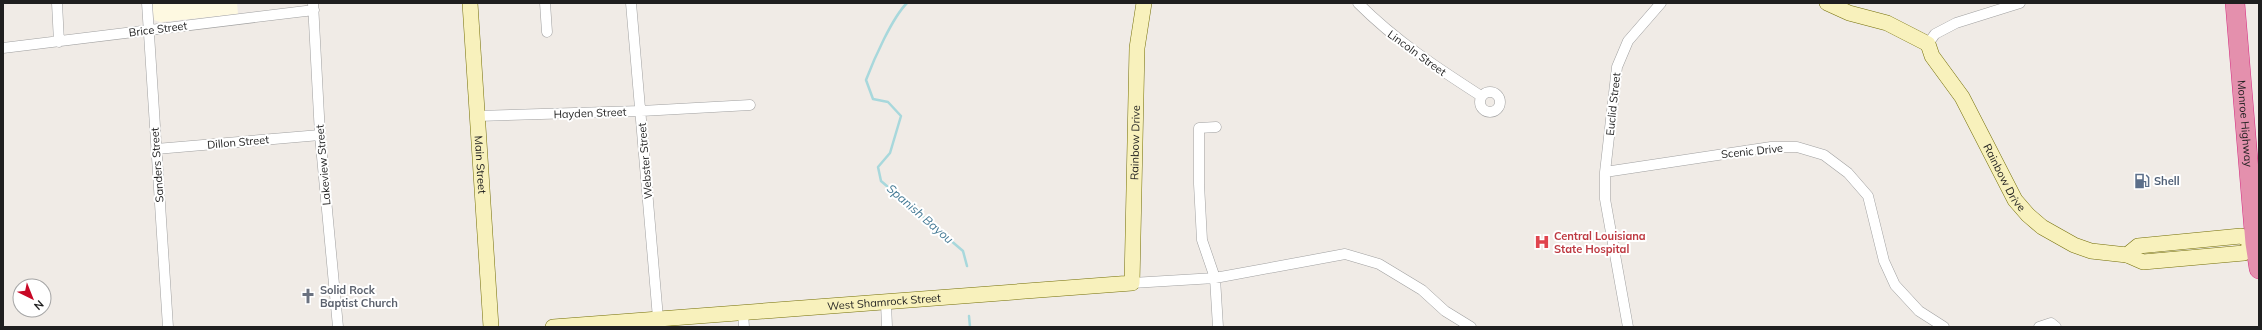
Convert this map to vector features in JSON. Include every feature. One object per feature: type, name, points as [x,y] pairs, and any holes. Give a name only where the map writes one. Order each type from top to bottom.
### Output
[{"type":"highway","name":"Monroe Highway","points":[[2235,3],[2259,269]]},
{"type":"street","points":[[57,3],[59,42]]},
{"type":"street","name":"Sanders Street","points":[[146,3],[168,327]]},
{"type":"street","name":"Main Street","points":[[470,3],[491,327]]},
{"type":"street","points":[[545,3],[547,32]]},
{"type":"street","name":"Webster Street","points":[[631,3],[658,318]]},
{"type":"street","name":"Rainbow Drive","points":[[1132,283],[1137,48],[1144,3]]},
{"type":"street","name":"Lincoln Street","points":[[1358,3],[1384,28],[1406,46],[1481,96]]},
{"type":"street","name":"Euclid Street","points":[[1628,327],[1605,199],[1605,172],[1617,67],[1628,41],[1661,3]]},
{"type":"street","points":[[1827,3],[1849,13],[1887,23],[1928,44],[1934,34],[1956,23],[2020,3]]},
{"type":"street","name":"Brice Street","points":[[3,48],[148,31],[314,7]]},
{"type":"street","name":"Lakeview Street","points":[[314,7],[320,135],[338,327]]},
{"type":"street","name":"Rainbow Drive","points":[[1928,44],[1932,56],[1962,97],[2006,184],[2028,215],[2042,228],[2074,245],[2091,251],[2127,255],[2138,246],[2241,236],[2257,243]]},
{"type":"street","name":"Hayden Street","points":[[478,116],[641,111],[750,105]]},
{"type":"street","points":[[1216,127],[1199,128],[1199,184],[1202,240],[1215,278],[1218,327]]},
{"type":"street","name":"Dillon Street","points":[[156,149],[320,135]]},
{"type":"street","name":"Scenic Drive","points":[[1605,172],[1771,147],[1797,147],[1824,155],[1848,173],[1868,196],[1884,261],[1895,285],[1919,311],[1944,327]]},
{"type":"street","name":"West Shamrock Street","points":[[553,327],[658,318],[743,320],[886,303],[1132,283],[1215,278],[1345,254],[1379,264],[1422,290],[1445,311],[1471,327]]},
{"type":"street","points":[[886,303],[887,327]]},
{"type":"street","points":[[2039,327],[2051,323],[2056,327]]},
{"type":"shaded area","points":[[152,3],[237,3],[238,14],[160,22],[154,20]]},
{"type":"waterway","name":"Spanish Bayou","points":[[907,3],[895,18],[866,80],[873,99],[888,102],[901,116],[890,153],[878,167],[881,181],[963,251],[967,266]]},
{"type":"waterway","name":"Spanish Bayou","points":[[969,316],[970,327]]},
{"type":"place","name":"Shell","points":[[2142,181]]},
{"type":"place","name":"Central Louisiana State Hospital","points":[[1542,242]]},
{"type":"place","name":"Solid Rock Baptist Church","points":[[308,296]]}]
